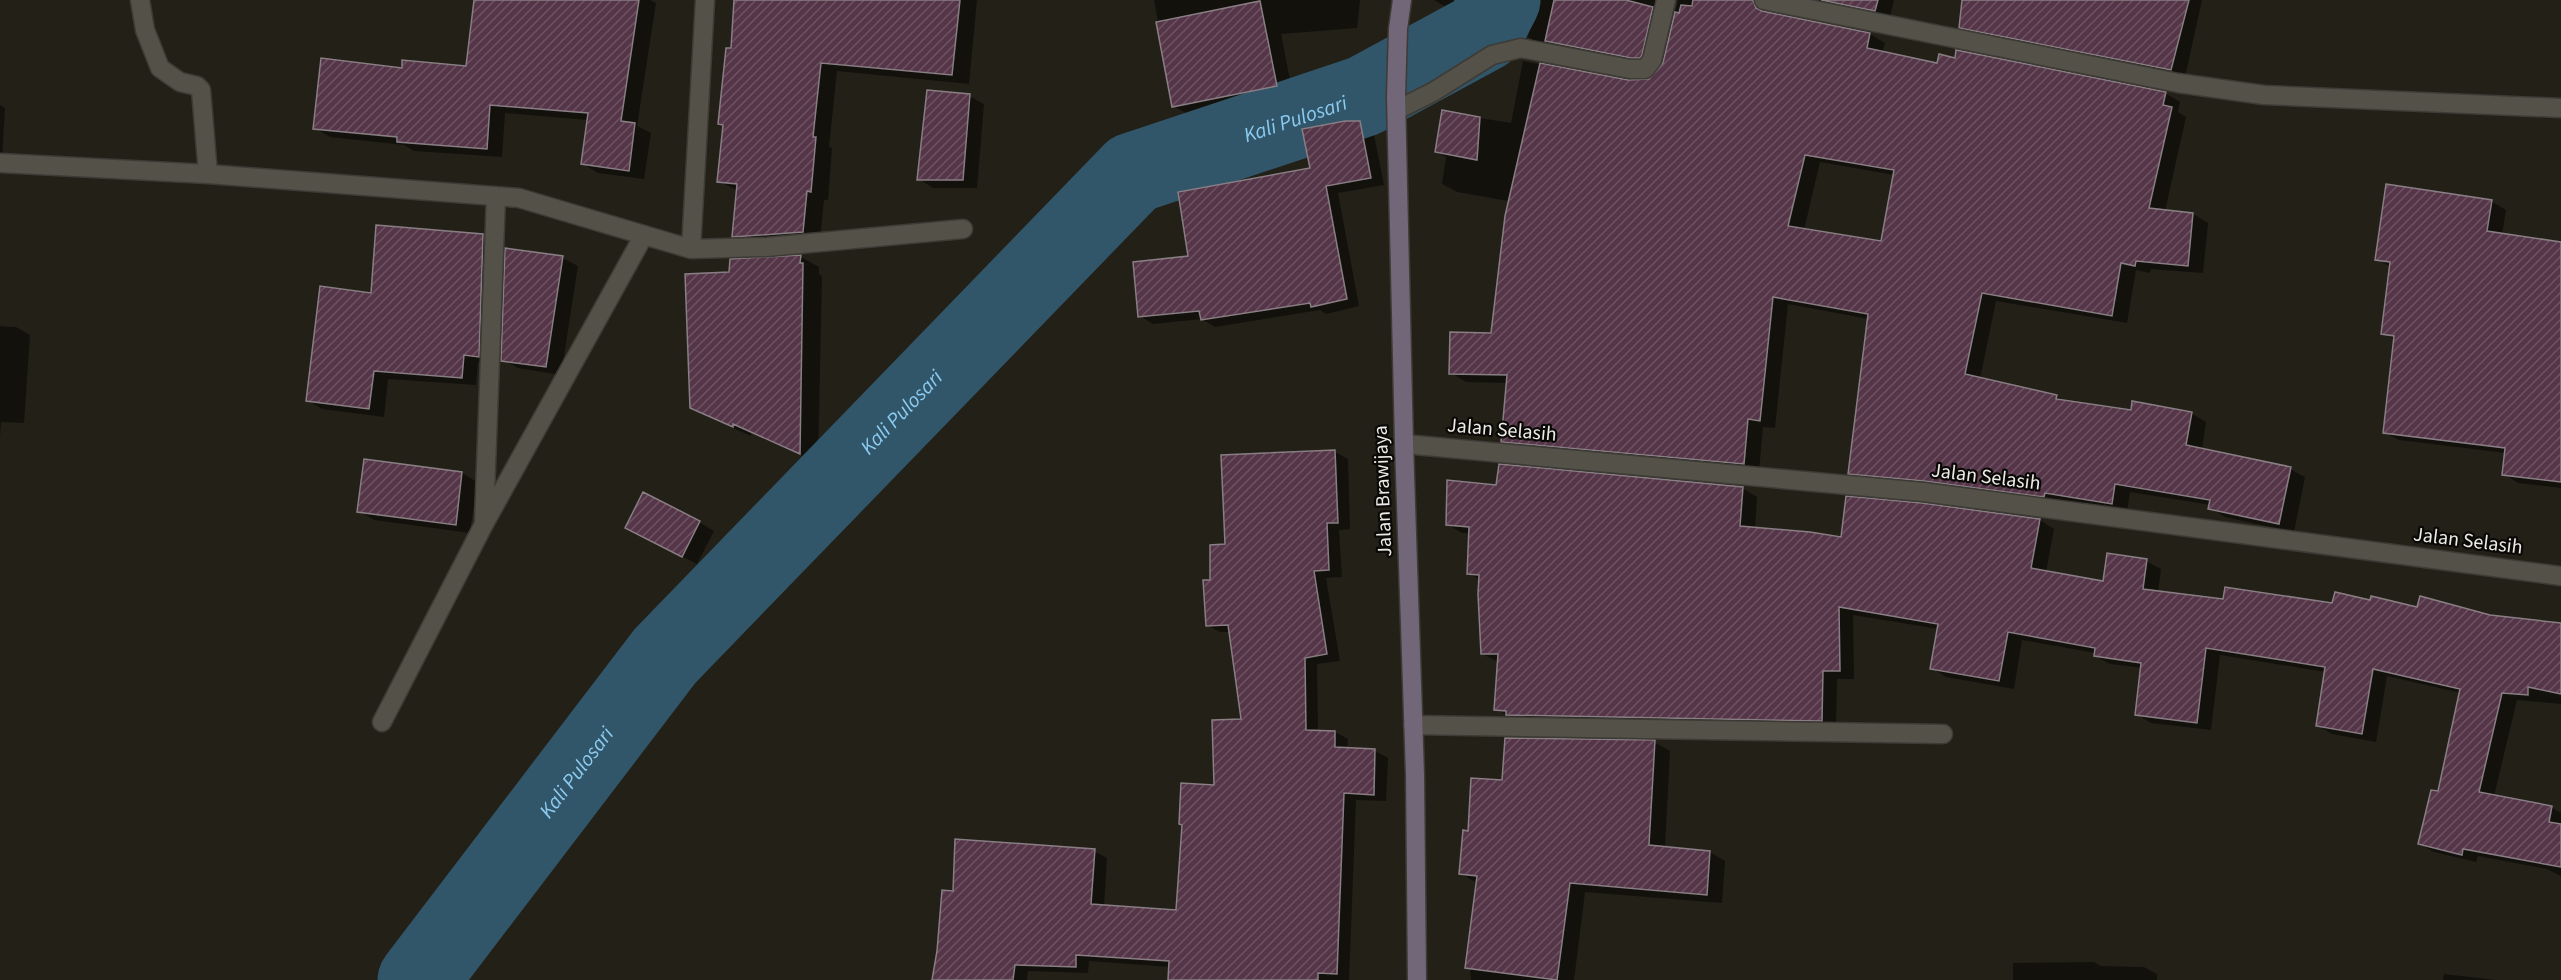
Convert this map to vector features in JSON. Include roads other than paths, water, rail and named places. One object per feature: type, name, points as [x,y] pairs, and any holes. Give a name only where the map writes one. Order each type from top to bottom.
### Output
[{"type":"main road","name":"Jalan Brawijaya","points":[[1402,0],[1398,29],[1396,103],[1413,725],[1416,980]]},
{"type":"street","points":[[140,0],[145,30],[160,68],[180,82],[197,86],[201,90],[208,174]]},
{"type":"street","points":[[691,249],[705,0]]},
{"type":"street","points":[[1396,103],[1433,92],[1492,55],[1521,48],[1630,69],[1645,69],[1652,60],[1666,0]]},
{"type":"street","points":[[1764,0],[2178,82],[2264,95],[2561,108]]},
{"type":"street","points":[[0,164],[208,174],[519,198],[691,249],[767,247],[963,230]]},
{"type":"street","points":[[484,524],[496,196]]},
{"type":"street","points":[[382,722],[484,524],[644,235]]},
{"type":"street","name":"Jalan Selasih","points":[[1404,444],[1923,492],[2561,576]]},
{"type":"street","points":[[1413,725],[1943,734]]},
{"type":"waterway","name":"Kali Pulosari","points":[[418,980],[665,656],[1133,173],[1364,96],[1484,31],[1500,0]]}]
